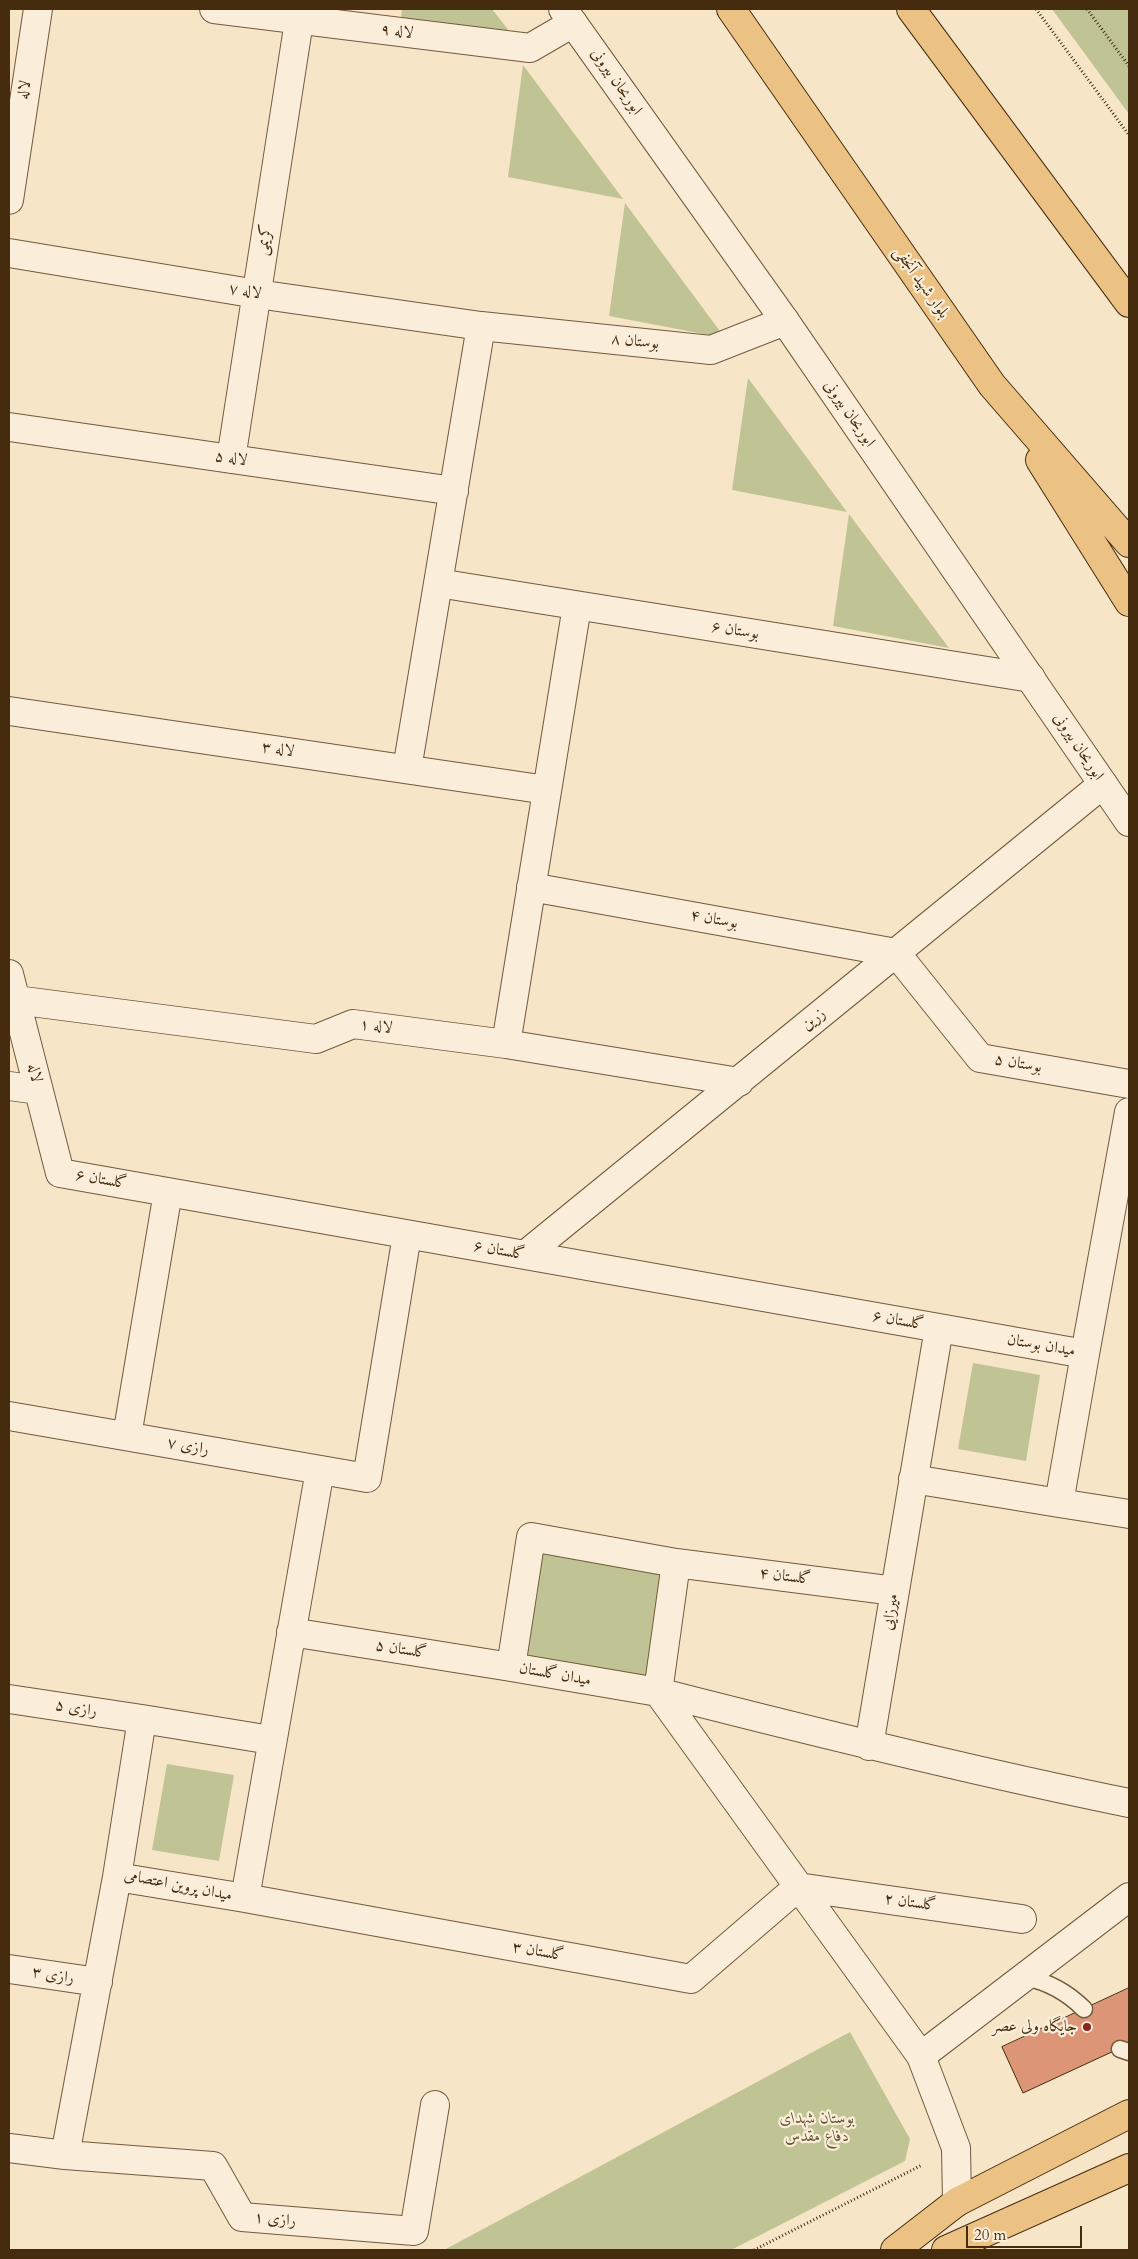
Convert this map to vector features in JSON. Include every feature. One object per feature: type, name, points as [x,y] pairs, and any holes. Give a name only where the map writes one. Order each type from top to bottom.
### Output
[{"type":"main road","name":"بلوار شهید آنجفی","points":[[731,9],[992,385],[1129,543]]},
{"type":"main road","points":[[910,9],[1129,303]]},
{"type":"main road","points":[[992,385],[1129,602]]},
{"type":"main road","points":[[895,2250],[957,2202],[1129,2114]]},
{"type":"main road","points":[[946,2250],[1129,2168]]},
{"type":"street","name":"لاله","points":[[9,200],[14,127],[38,9]]},
{"type":"street","name":"لاله ۹","points":[[214,9],[530,48],[568,16]]},
{"type":"street","name":"ابوریحان بیرونی","points":[[568,16],[785,321],[1129,822]]},
{"type":"street","name":"کریمی","points":[[231,458],[299,21]]},
{"type":"street","name":"لاله ۷","points":[[9,253],[257,294],[481,326]]},
{"type":"street","name":"بوستان ۸","points":[[481,326],[710,350],[785,321]]},
{"type":"street","points":[[407,769],[481,326]]},
{"type":"street","name":"لاله ۵","points":[[9,427],[454,491]]},
{"type":"street","name":"بوستان ۶","points":[[438,583],[1031,678]]},
{"type":"street","points":[[506,1044],[577,606]]},
{"type":"street","name":"لاله ۳","points":[[9,711],[547,790]]},
{"type":"street","name":"زرین","points":[[526,1255],[1103,784]]},
{"type":"street","name":"بوستان ۴","points":[[531,887],[896,953]]},
{"type":"street","name":"بوستان ۵","points":[[896,953],[980,1058],[1129,1084]]},
{"type":"street","name":"لاله","points":[[9,974],[60,1173]]},
{"type":"street","name":"لاله ۱","points":[[16,1000],[316,1039],[353,1024],[506,1044],[739,1082]]},
{"type":"street","points":[[9,1086],[39,1090]]},
{"type":"street","points":[[1086,1354],[1117,1245],[1129,1112]]},
{"type":"street","name":"گلستان ۶","points":[[60,1173],[940,1328]]},
{"type":"street","points":[[128,1436],[168,1192]]},
{"type":"street","name":"رازی ۷","points":[[9,1416],[367,1478],[407,1234]]},
{"type":"street","points":[[940,1328],[913,1479],[1129,1514]]},
{"type":"street","name":"میدان بوستان","points":[[940,1328],[1086,1354],[1059,1503]]},
{"type":"street","name":"میدان پروین اعتصامی","points":[[142,1719],[117,1877],[245,1898],[271,1740],[320,1470]]},
{"type":"street","name":"میرزایی","points":[[869,1746],[913,1479]]},
{"type":"street","name":"میدان گلستان","points":[[676,1563],[531,1537],[511,1667],[658,1692],[869,1746],[1024,1782],[1129,1803]]},
{"type":"street","points":[[676,1563],[658,1692],[921,2056],[956,2148],[957,2202]]},
{"type":"street","name":"گلستان ۴","points":[[676,1563],[894,1591]]},
{"type":"street","name":"گلستان ۵","points":[[291,1632],[511,1667]]},
{"type":"street","name":"رازی ۵","points":[[9,1698],[142,1719]]},
{"type":"street","points":[[142,1719],[271,1740]]},
{"type":"street","points":[[65,2155],[117,1877]]},
{"type":"street","name":"گلستان ۳","points":[[245,1898],[691,1979],[798,1886]]},
{"type":"street","name":"گلستان ۲","points":[[798,1886],[1022,1919]]},
{"type":"street","points":[[921,2056],[1129,1897]]},
{"type":"street","name":"رازی ۳","points":[[9,1969],[98,1982]]},
{"type":"street","name":"رازی ۱","points":[[9,2148],[65,2155],[212,2166],[242,2217],[414,2231],[434,2105]]},
{"type":"lane","points":[[1025,1977],[1043,1981],[1070,1995],[1084,2009]]},
{"type":"path","points":[[1036,9],[1129,135]]},
{"type":"path","points":[[1086,9],[1129,66]]},
{"type":"path","points":[[754,2250],[956,2148]]},
{"type":"green space","points":[[402,9],[492,9],[510,32],[401,19]]},
{"type":"green space","points":[[1052,9],[1129,9],[1129,114]]},
{"type":"green space","points":[[523,65],[623,199],[508,177]]},
{"type":"green space","points":[[625,203],[725,338],[609,316]]},
{"type":"green space","points":[[748,378],[847,512],[732,490]]},
{"type":"green space","points":[[849,514],[949,648],[833,626]]},
{"type":"green space","points":[[973,1363],[1040,1375],[1026,1461],[958,1449]]},
{"type":"green space","points":[[531,1537],[676,1563],[658,1692],[511,1667]]},
{"type":"green space","points":[[167,1764],[234,1775],[219,1861],[152,1850]]},
{"type":"green space","name":"بوستان شهدای دفاع مقدس","points":[[850,2032],[910,2139],[905,2161],[731,2250],[444,2250]]},
{"type":"building","name":"جایگاه ولی عصر","points":[[1129,1988],[1129,2044],[1023,2093],[1002,2047]]},
{"type":"place","name":"جایگاه ولی عصر","points":[[1087,2027]]}]
